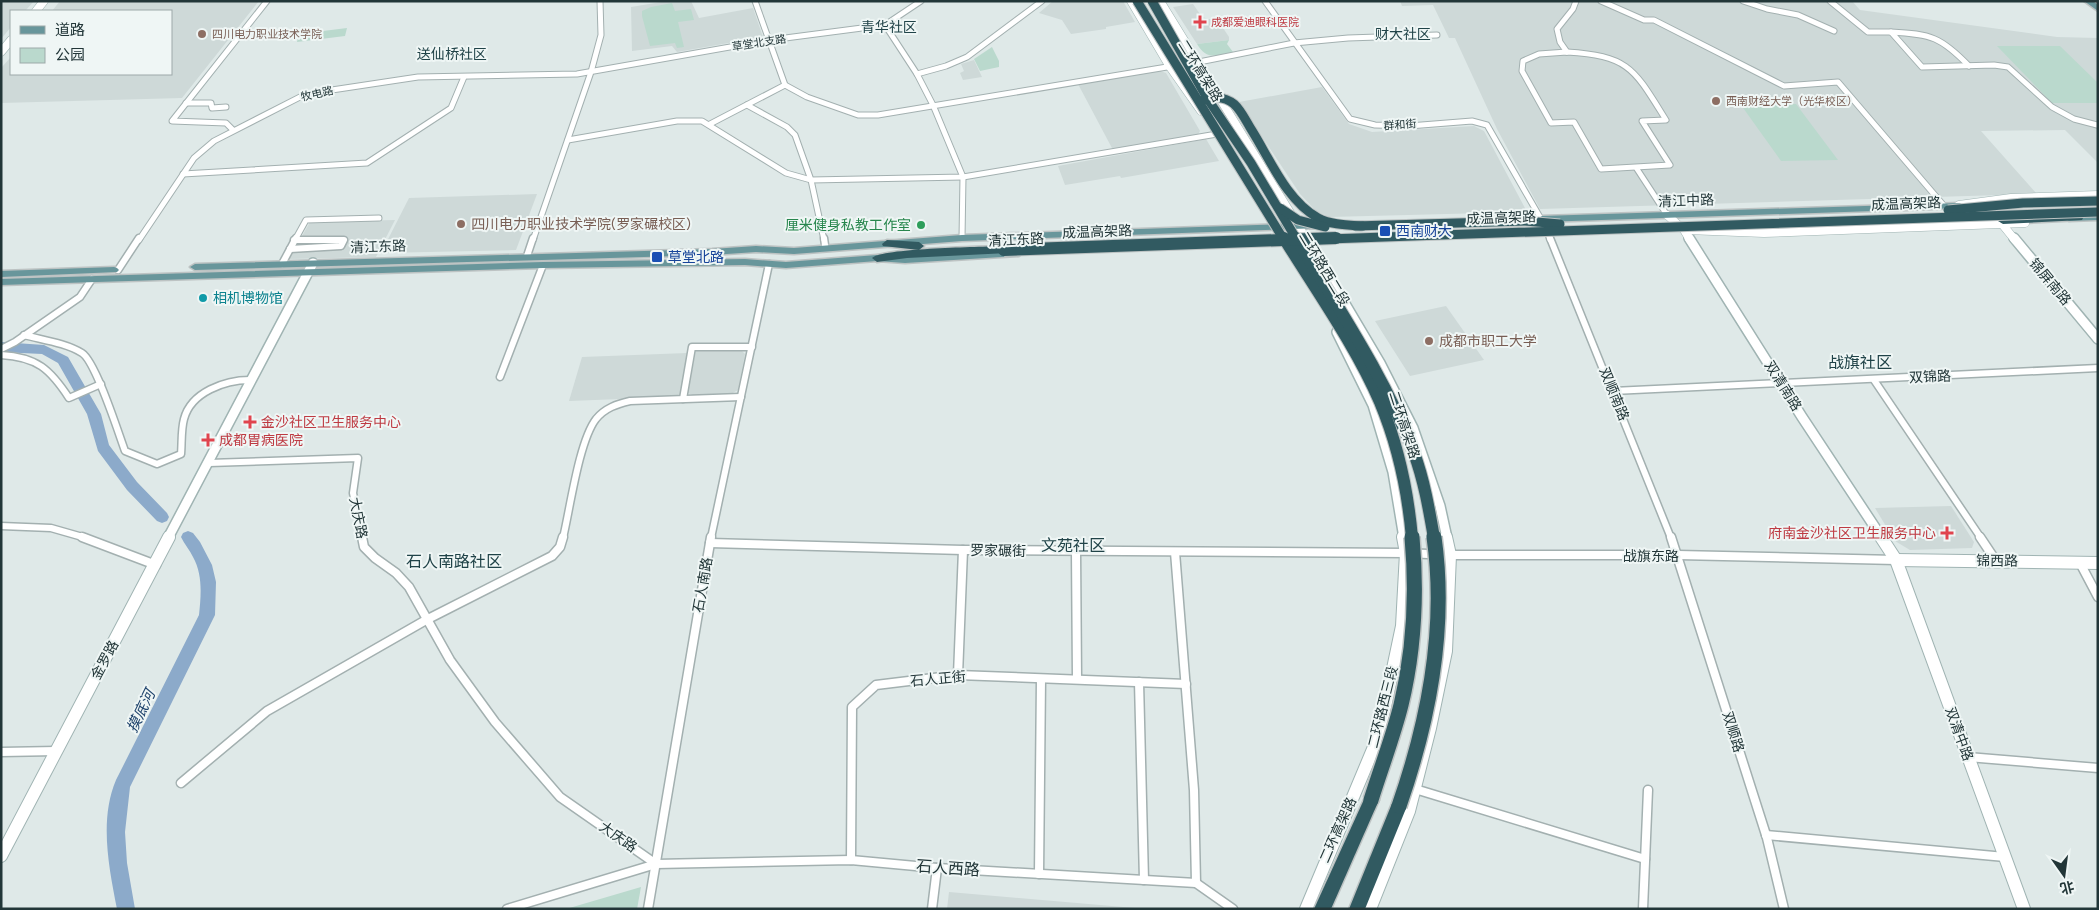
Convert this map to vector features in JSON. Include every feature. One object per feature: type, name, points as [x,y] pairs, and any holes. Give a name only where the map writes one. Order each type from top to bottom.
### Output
[{"type":"highway","name":"二环高架路","points":[[1137,1],[1374,389],[1396,447],[1414,550],[1414,619],[1401,705],[1371,800],[1322,909]]},
{"type":"highway","name":"二环高架路","points":[[1152,1],[1208,99],[1242,149],[1353,332],[1391,401],[1423,481],[1435,534],[1438,606],[1432,675],[1420,736],[1406,787],[1357,909]]},
{"type":"highway","points":[[1275,227],[1240,182],[1200,116],[1198,106],[1203,99],[1219,97],[1234,104],[1292,193],[1308,211],[1328,222],[1363,226]]},
{"type":"highway","name":"成温高架路","points":[[876,258],[1004,247],[2098,203]]},
{"type":"highway","points":[[1277,206],[1298,220],[1326,227],[1525,221],[1563,224]]},
{"type":"highway","name":"成温高架路","points":[[887,244],[1004,247],[1710,227],[2098,212]]},
{"type":"highway","points":[[1710,227],[1804,228],[2003,223],[2078,218]]},
{"type":"main road","name":"二环路西二段","points":[[1131,1],[1170,67],[1217,134],[1275,227],[1342,342],[1373,405],[1393,472],[1406,553]]},
{"type":"main road","name":"二环路西二段","points":[[1160,1],[1299,226],[1380,363],[1413,428],[1440,506],[1450,555]]},
{"type":"main road","points":[[2088,1],[2098,9]]},
{"type":"main road","points":[[1,52],[10,41]]},
{"type":"main road","points":[[1947,208],[2010,198],[2098,195]]},
{"type":"main road","name":"清江中路","points":[[1275,227],[1947,208]]},
{"type":"main road","name":"双清南路","points":[[1667,215],[1684,230],[1896,560]]},
{"type":"main road","name":"清江中路","points":[[1283,242],[1996,218],[2098,217]]},
{"type":"main road","name":"清江中路","points":[[1684,230],[1764,233],[2003,223]]},
{"type":"main road","name":"锦屏南路","points":[[2003,223],[2098,339]]},
{"type":"main road","name":"清江东路","points":[[1,282],[92,279],[526,256],[712,252],[756,249],[794,251],[915,240],[1275,227]]},
{"type":"main road","name":"清江东路","points":[[1,274],[282,264],[310,267],[745,262],[786,265],[876,258],[905,260],[1283,242]]},
{"type":"main road","name":"清江东路","points":[[756,249],[774,245],[840,246]]},
{"type":"main road","name":"清江东路","points":[[745,262],[789,257],[839,260]]},
{"type":"main road","points":[[209,463],[250,380],[310,267]]},
{"type":"main road","name":"金罗路","points":[[1,856],[209,463]]},
{"type":"main road","name":"二环路西三段","points":[[1306,909],[1379,735],[1402,626],[1406,553]]},
{"type":"main road","points":[[1370,909],[1409,811],[1430,728],[1446,651],[1450,555]]},
{"type":"main road","name":"锦西路","points":[[1896,560],[2098,563]]},
{"type":"main road","name":"双清中路","points":[[1896,560],[2024,909]]},
{"type":"street","points":[[233,130],[226,122],[172,121],[266,1]]},
{"type":"street","points":[[526,256],[591,72],[601,36],[600,1]]},
{"type":"street","points":[[755,1],[785,85],[807,97],[858,115],[878,115],[1197,63],[1294,43],[1348,38],[1437,35]]},
{"type":"street","name":"草堂北支路","points":[[591,72],[770,40],[885,25],[921,1]]},
{"type":"street","points":[[917,74],[946,66],[967,57],[1042,1]]},
{"type":"street","name":"群和街","points":[[1265,1],[1350,119],[1357,123],[1373,127],[1472,121],[1487,125],[1541,219]]},
{"type":"street","points":[[1568,52],[1557,34],[1557,28],[1576,1]]},
{"type":"street","points":[[1601,1],[1644,20],[1654,20],[1760,72],[1778,84],[1784,86],[1838,82],[1947,208]]},
{"type":"street","points":[[1743,1],[1767,9],[1798,15],[1834,31]]},
{"type":"street","points":[[1830,1],[1868,32],[1933,35],[1950,47],[1969,66]]},
{"type":"street","points":[[885,25],[917,74],[933,105],[963,177],[962,238]]},
{"type":"street","points":[[1891,32],[1922,67],[2008,67],[2052,108],[2074,119],[2097,125]]},
{"type":"street","points":[[1595,53],[1627,65],[1635,72],[1666,120],[1642,120],[1670,165],[1636,169],[1601,169],[1574,122],[1551,123],[1522,70],[1523,61],[1540,54],[1595,53]]},
{"type":"street","name":"牧电路","points":[[118,270],[194,158],[214,141],[292,100],[312,93],[418,77],[577,74],[591,72]]},
{"type":"street","points":[[183,174],[367,163],[445,114],[451,108],[464,77]]},
{"type":"street","points":[[710,124],[785,85]]},
{"type":"street","points":[[186,103],[212,103],[212,108],[226,107]]},
{"type":"street","points":[[748,105],[787,127],[795,135],[811,180],[825,245]]},
{"type":"street","points":[[568,140],[677,121],[694,120],[710,124],[786,173],[811,180],[963,177],[1217,134]]},
{"type":"street","points":[[1636,169],[1667,215]]},
{"type":"street","points":[[282,264],[306,220],[379,218]]},
{"type":"street","name":"双顺南路","points":[[1548,234],[1678,556]]},
{"type":"street","points":[[290,248],[341,246],[344,240],[294,240]]},
{"type":"street","points":[[500,377],[543,264]]},
{"type":"street","name":"石人南路","points":[[648,909],[710,543],[769,264]]},
{"type":"street","points":[[1,349],[15,342],[80,297],[92,279]]},
{"type":"street","points":[[24,335],[63,345],[84,354],[100,384],[125,451],[157,464],[181,454],[184,416],[202,394],[236,379],[250,380]]},
{"type":"street","points":[[683,398],[692,347],[752,347]]},
{"type":"street","points":[[1,355],[24,357],[40,363],[55,376],[69,398],[100,384]]},
{"type":"street","name":"双锦路","points":[[1613,391],[2098,368]]},
{"type":"street","points":[[1874,380],[1996,561]]},
{"type":"street","points":[[181,783],[267,711],[426,620],[552,556],[560,547],[585,440],[590,425],[597,416],[619,403],[630,401],[741,397]]},
{"type":"street","name":"大庆路","points":[[209,463],[358,458],[353,493],[364,547],[409,586],[426,620],[450,660],[495,722],[560,797],[656,864]]},
{"type":"street","points":[[1,526],[51,528],[80,536],[156,565]]},
{"type":"street","name":"罗家碾街","points":[[710,543],[964,550],[1406,553]]},
{"type":"street","points":[[958,675],[964,550]]},
{"type":"street","points":[[1076,551],[1077,679]]},
{"type":"street","points":[[1175,552],[1194,790],[1196,884]]},
{"type":"street","name":"战旗东路","points":[[1406,553],[1896,560]]},
{"type":"street","name":"双顺路","points":[[1678,556],[1766,835],[1784,909]]},
{"type":"street","points":[[2080,563],[2098,597]]},
{"type":"street","name":"石人正街","points":[[851,860],[852,707],[876,685],[958,675],[1186,684]]},
{"type":"street","points":[[1038,874],[1041,679]]},
{"type":"street","points":[[1139,682],[1144,880]]},
{"type":"street","points":[[1,752],[57,750]]},
{"type":"street","points":[[1968,757],[2098,768]]},
{"type":"street","points":[[1415,789],[1645,859]]},
{"type":"street","points":[[1643,909],[1648,790]]},
{"type":"street","points":[[1766,835],[2005,857]]},
{"type":"street","name":"石人西路","points":[[507,909],[656,864],[851,860],[938,868],[1196,884],[1233,909]]},
{"type":"street","points":[[932,909],[938,868]]},
{"type":"shaded area","points":[[1,1],[34,1],[26,10],[10,10],[10,28],[1,39]]},
{"type":"shaded area","name":"四川电力职业技术学院","points":[[60,1],[259,1],[182,98],[1,103],[1,68],[10,58],[10,75],[172,75],[172,10],[53,10]]},
{"type":"shaded area","points":[[667,1],[691,1],[699,18],[753,8],[763,37],[677,52],[672,46],[632,51],[631,7]]},
{"type":"shaded area","points":[[1053,1],[1123,1],[1135,22],[1106,27],[1106,29],[1071,34],[1062,20],[1039,13]]},
{"type":"shaded area","name":"西南财经大学（光华校区）","points":[[1400,1],[1852,1],[1860,10],[2057,37],[2098,38],[2098,163],[2065,130],[1981,131],[2037,194],[1540,209],[1497,129],[1455,38],[1449,38],[1433,5],[1402,6]]},
{"type":"shaded area","name":"成都爱迪眼科医院","points":[[1193,4],[1202,17],[1213,20],[1221,25],[1229,40],[1197,44],[1173,7]]},
{"type":"shaded area","points":[[974,60],[982,77],[963,80],[960,73],[964,71],[961,64]]},
{"type":"shaded area","points":[[1160,71],[1166,73],[1200,131],[1197,136],[1113,150],[1078,84]]},
{"type":"shaded area","points":[[1322,87],[1349,124],[1372,132],[1474,126],[1484,131],[1527,212],[1329,217],[1316,211],[1300,194],[1239,102]]},
{"type":"shaded area","points":[[1206,139],[1219,161],[1121,178],[1120,176],[1065,185],[1058,166]]},
{"type":"shaded area","name":"四川电力职业技术学院(罗家碾校区)","points":[[537,194],[516,250],[381,253],[409,198]]},
{"type":"shaded area","points":[[395,220],[376,257],[289,259],[310,222]]},
{"type":"shaded area","name":"成都市职工大学","points":[[1446,306],[1484,360],[1410,376],[1375,321]]},
{"type":"shaded area","points":[[696,350],[741,350],[745,354],[738,390],[731,394],[695,396],[688,393]]},
{"type":"shaded area","points":[[687,353],[680,394],[673,397],[569,401],[582,357]]},
{"type":"shaded area","points":[[1951,506],[1974,542],[1972,548],[1910,550],[1895,541],[1875,508]]},
{"type":"shaded area","points":[[949,892],[1135,908],[1135,909],[947,909]]},
{"type":"green space","points":[[672,3],[675,11],[691,9],[694,20],[678,22],[684,47],[677,48],[675,43],[650,46],[642,11],[651,7]]},
{"type":"green space","points":[[347,28],[345,36],[297,42],[299,34]]},
{"type":"green space","points":[[1229,40],[1227,44],[1233,52],[1212,56],[1204,53],[1197,44]]},
{"type":"green space","points":[[1997,46],[2060,46],[2098,83],[2098,103],[2052,103]]},
{"type":"green space","points":[[992,47],[999,61],[999,67],[980,71],[974,59]]},
{"type":"green space","points":[[1796,104],[1838,160],[1781,161],[1741,105]]},
{"type":"green space","points":[[641,887],[637,909],[566,909]]},
{"type":"waterway","name":"摸底河","points":[[1,347],[44,350],[63,360],[94,414],[103,447],[132,486],[162,517]]},
{"type":"waterway","name":"摸底河","points":[[126,909],[116,848],[116,817],[122,786],[207,615],[209,592],[207,573],[200,556],[188,537]]},
{"type":"place","name":"成都爱迪眼科医院","points":[[1200,22]]},
{"type":"place","name":"四川电力职业技术学院","points":[[202,34]]},
{"type":"place","name":"西南财经大学（光华校区）","points":[[1716,101]]},
{"type":"place","name":"四川电力职业技术学院(罗家碾校区)","points":[[461,224]]},
{"type":"place","name":"厘米健身私教工作室","points":[[921,225]]},
{"type":"place","name":"西南财大","points":[[1385,231]]},
{"type":"place","name":"草堂北路","points":[[657,257]]},
{"type":"place","name":"相机博物馆","points":[[203,298]]},
{"type":"place","name":"成都市职工大学","points":[[1429,341]]},
{"type":"place","name":"金沙社区卫生服务中心","points":[[250,422]]},
{"type":"place","name":"成都胃病医院","points":[[208,440]]},
{"type":"place","name":"府南金沙社区卫生服务中心","points":[[1947,533]]},
{"type":"district","name":"青华社区","points":[[889,27]]},
{"type":"district","name":"财大社区","points":[[1403,34]]},
{"type":"district","name":"送仙桥社区","points":[[452,54]]},
{"type":"district","name":"战旗社区","points":[[1860,362]]},
{"type":"district","name":"文苑社区","points":[[1073,545]]},
{"type":"district","name":"石人南路社区","points":[[454,561]]}]
